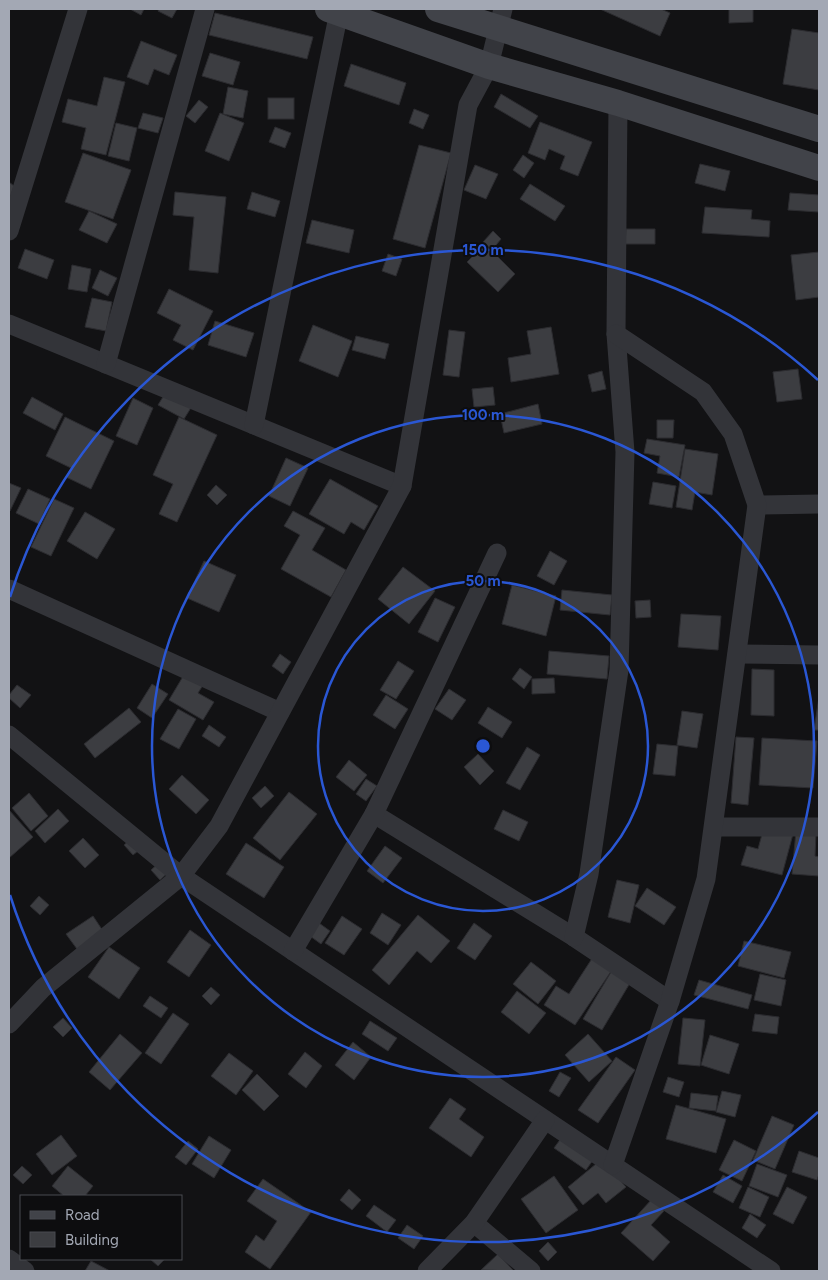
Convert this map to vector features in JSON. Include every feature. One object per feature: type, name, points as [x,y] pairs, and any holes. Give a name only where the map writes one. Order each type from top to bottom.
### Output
[{"type":"main road","points":[[438,9],[500,18],[819,129]]},
{"type":"main road","points":[[334,10],[489,66],[618,103],[819,168]]},
{"type":"street","points":[[9,230],[78,9]]},
{"type":"street","points":[[106,364],[205,9]]},
{"type":"street","points":[[254,424],[334,10]]},
{"type":"street","points":[[9,1024],[43,988],[181,876],[219,826],[402,486],[468,105],[489,66],[500,18]]},
{"type":"street","points":[[574,938],[589,874],[619,670],[625,452],[616,334],[618,103]]},
{"type":"street","points":[[9,324],[402,486]]},
{"type":"street","points":[[613,1165],[670,1001],[706,879],[757,505],[733,434],[703,392],[616,334]]},
{"type":"street","points":[[757,505],[819,504]]},
{"type":"street","points":[[293,951],[374,814],[497,553]]},
{"type":"street","points":[[9,589],[280,712]]},
{"type":"street","points":[[737,654],[819,655]]},
{"type":"street","points":[[9,735],[181,876],[771,1271]]},
{"type":"street","points":[[374,814],[574,938],[670,1001]]},
{"type":"street","points":[[714,827],[819,827]]},
{"type":"street","points":[[427,1271],[474,1223],[545,1120]]},
{"type":"street","points":[[474,1223],[531,1271]]},
{"type":"street","points":[[9,1258],[25,1271]]},
{"type":"building","points":[[130,9],[144,9],[141,15]]},
{"type":"building","points":[[159,9],[177,9],[172,18],[158,11]]},
{"type":"building","points":[[600,9],[661,9],[670,13],[660,36]]},
{"type":"building","points":[[729,9],[753,9],[753,22],[729,23]]},
{"type":"building","points":[[215,13],[313,37],[307,59],[209,35]]},
{"type":"building","points":[[792,29],[819,33],[819,90],[783,84]]},
{"type":"building","points":[[141,41],[177,55],[169,75],[154,69],[148,85],[127,77]]},
{"type":"building","points":[[210,53],[240,62],[233,85],[202,76]]},
{"type":"building","points":[[351,64],[406,83],[399,105],[344,86]]},
{"type":"building","points":[[104,77],[125,82],[106,155],[81,149],[86,128],[62,122],[68,99],[97,106]]},
{"type":"building","points":[[228,87],[248,91],[243,118],[223,114]]},
{"type":"building","points":[[501,94],[538,116],[530,128],[494,107]]},
{"type":"building","points":[[268,98],[294,98],[294,119],[268,119]]},
{"type":"building","points":[[199,100],[208,107],[195,123],[186,116]]},
{"type":"building","points":[[414,109],[429,115],[423,129],[409,123]]},
{"type":"building","points":[[143,113],[163,118],[158,133],[138,128]]},
{"type":"building","points":[[220,113],[244,123],[229,161],[205,151]]},
{"type":"building","points":[[540,122],[592,142],[578,176],[560,169],[565,156],[549,149],[545,160],[528,153]]},
{"type":"building","points":[[116,123],[137,128],[129,161],[108,156]]},
{"type":"building","points":[[275,127],[291,133],[285,148],[269,142]]},
{"type":"building","points":[[419,145],[451,153],[425,248],[393,239]]},
{"type":"building","points":[[83,153],[131,170],[113,219],[65,202]]},
{"type":"building","points":[[523,155],[534,163],[524,178],[513,170]]},
{"type":"building","points":[[700,164],[730,171],[725,191],[695,183]]},
{"type":"building","points":[[475,165],[498,174],[486,199],[464,190]]},
{"type":"building","points":[[9,182],[14,186],[9,202]]},
{"type":"building","points":[[530,184],[565,206],[555,221],[520,199]]},
{"type":"building","points":[[175,192],[226,197],[218,273],[189,270],[194,217],[173,215]]},
{"type":"building","points":[[252,192],[280,201],[275,217],[247,209]]},
{"type":"building","points":[[790,193],[819,195],[819,212],[788,210]]},
{"type":"building","points":[[705,207],[752,210],[751,219],[770,221],[769,237],[702,233]]},
{"type":"building","points":[[89,211],[117,224],[107,243],[79,230]]},
{"type":"building","points":[[312,220],[354,230],[349,253],[306,243]]},
{"type":"building","points":[[626,229],[655,229],[655,244],[625,244]]},
{"type":"building","points":[[493,231],[501,239],[492,250],[483,242]]},
{"type":"building","points":[[485,244],[515,274],[498,292],[467,262]]},
{"type":"building","points":[[25,249],[54,260],[47,279],[18,268]]},
{"type":"building","points":[[819,252],[819,297],[796,300],[791,255]]},
{"type":"building","points":[[388,254],[402,259],[396,276],[382,271]]},
{"type":"building","points":[[72,265],[91,269],[87,292],[68,289]]},
{"type":"building","points":[[100,270],[117,278],[108,296],[92,288]]},
{"type":"building","points":[[169,289],[213,311],[193,350],[173,340],[181,325],[157,313]]},
{"type":"building","points":[[92,298],[112,302],[106,331],[85,327]]},
{"type":"building","points":[[215,321],[254,333],[246,357],[208,345]]},
{"type":"building","points":[[313,325],[352,341],[338,377],[299,361]]},
{"type":"building","points":[[551,327],[559,374],[511,382],[508,358],[531,354],[527,331]]},
{"type":"building","points":[[449,330],[465,332],[459,377],[443,375]]},
{"type":"building","points":[[356,336],[389,344],[385,359],[352,350]]},
{"type":"building","points":[[798,369],[802,399],[777,402],[773,372]]},
{"type":"building","points":[[602,371],[606,389],[592,392],[588,375]]},
{"type":"building","points":[[493,387],[495,405],[474,407],[472,389]]},
{"type":"building","points":[[166,392],[192,406],[184,419],[158,405]]},
{"type":"building","points":[[32,397],[63,414],[55,430],[23,413]]},
{"type":"building","points":[[133,398],[153,408],[137,445],[116,436]]},
{"type":"building","points":[[538,404],[542,424],[504,433],[500,414]]},
{"type":"building","points":[[65,417],[114,441],[91,489],[66,477],[71,468],[46,456]]},
{"type":"building","points":[[179,417],[217,435],[177,522],[159,514],[173,484],[153,475]]},
{"type":"building","points":[[657,420],[674,420],[673,438],[657,438]]},
{"type":"building","points":[[647,439],[685,445],[679,477],[657,473],[660,456],[644,453]]},
{"type":"building","points":[[685,449],[718,454],[712,495],[695,492],[692,510],[676,507]]},
{"type":"building","points":[[286,458],[308,468],[290,506],[269,496]]},
{"type":"building","points":[[330,479],[378,506],[364,530],[351,522],[344,534],[309,514]]},
{"type":"building","points":[[653,482],[676,486],[672,508],[649,504]]},
{"type":"building","points":[[9,483],[21,488],[10,511],[9,511]]},
{"type":"building","points":[[216,485],[227,495],[217,505],[207,495]]},
{"type":"building","points":[[28,489],[50,499],[39,524],[16,513]]},
{"type":"building","points":[[54,499],[74,508],[51,556],[31,547]]},
{"type":"building","points":[[293,511],[325,528],[312,550],[346,570],[331,597],[281,569],[300,535],[284,526]]},
{"type":"building","points":[[85,512],[115,529],[97,559],[67,541]]},
{"type":"building","points":[[550,551],[567,561],[554,585],[537,576]]},
{"type":"building","points":[[204,561],[236,575],[219,612],[187,598]]},
{"type":"building","points":[[403,567],[435,591],[409,624],[378,599]]},
{"type":"building","points":[[512,585],[556,596],[546,636],[502,624]]},
{"type":"building","points":[[562,590],[612,595],[610,615],[560,610]]},
{"type":"building","points":[[435,598],[455,607],[438,642],[418,632]]},
{"type":"building","points":[[650,600],[651,617],[636,618],[635,601]]},
{"type":"building","points":[[681,614],[721,616],[718,650],[678,647]]},
{"type":"building","points":[[549,651],[609,656],[607,679],[547,674]]},
{"type":"building","points":[[280,654],[291,662],[283,674],[272,666]]},
{"type":"building","points":[[398,661],[414,671],[396,699],[380,690]]},
{"type":"building","points":[[191,663],[210,674],[198,693],[214,702],[203,720],[169,700]]},
{"type":"building","points":[[520,668],[532,677],[524,689],[512,679]]},
{"type":"building","points":[[752,669],[774,670],[774,716],[751,715]]},
{"type":"building","points":[[554,678],[555,693],[532,694],[532,679]]},
{"type":"building","points":[[152,684],[168,694],[152,718],[137,708]]},
{"type":"building","points":[[17,685],[31,695],[20,708],[9,698],[9,695]]},
{"type":"building","points":[[449,689],[466,700],[452,720],[435,709]]},
{"type":"building","points":[[386,695],[408,709],[395,729],[373,715]]},
{"type":"building","points":[[819,697],[819,730],[814,730]]},
{"type":"building","points":[[488,707],[512,722],[502,738],[478,723]]},
{"type":"building","points":[[129,708],[141,722],[95,758],[84,744]]},
{"type":"building","points":[[178,709],[196,719],[179,749],[160,739]]},
{"type":"building","points":[[682,711],[703,714],[697,748],[677,745]]},
{"type":"building","points":[[209,725],[226,737],[219,747],[202,736]]},
{"type":"building","points":[[736,737],[754,738],[748,805],[731,803]]},
{"type":"building","points":[[762,738],[817,741],[813,788],[759,785]]},
{"type":"building","points":[[657,744],[678,746],[675,776],[653,774]]},
{"type":"building","points":[[527,747],[540,755],[520,790],[506,783]]},
{"type":"building","points":[[478,754],[494,771],[480,785],[464,767]]},
{"type":"building","points":[[349,760],[367,775],[354,791],[336,777]]},
{"type":"building","points":[[182,775],[209,800],[196,814],[169,789]]},
{"type":"building","points":[[366,779],[377,786],[366,801],[356,794]]},
{"type":"building","points":[[265,786],[274,796],[261,808],[252,798]]},
{"type":"building","points":[[289,792],[317,814],[280,860],[253,838]]},
{"type":"building","points":[[29,793],[48,816],[31,831],[12,808]]},
{"type":"building","points":[[58,809],[69,821],[45,843],[35,831]]},
{"type":"building","points":[[9,810],[33,837],[9,858]]},
{"type":"building","points":[[503,810],[528,822],[519,841],[494,829]]},
{"type":"building","points":[[764,827],[793,834],[782,875],[741,865],[747,846],[758,849]]},
{"type":"building","points":[[796,831],[816,833],[815,856],[819,857],[819,876],[792,874]]},
{"type":"building","points":[[134,836],[143,847],[133,855],[124,845]]},
{"type":"building","points":[[83,838],[99,855],[85,868],[69,851]]},
{"type":"building","points":[[246,843],[284,867],[264,898],[226,874]]},
{"type":"building","points":[[385,846],[402,858],[383,883],[367,871]]},
{"type":"building","points":[[162,860],[171,870],[160,880],[151,870]]},
{"type":"building","points":[[617,880],[639,885],[630,923],[608,917]]},
{"type":"building","points":[[647,888],[676,907],[664,925],[635,906]]},
{"type":"building","points":[[39,896],[49,905],[40,915],[30,906]]},
{"type":"building","points":[[382,913],[401,925],[388,945],[370,933]]},
{"type":"building","points":[[418,915],[450,941],[431,963],[417,951],[389,985],[372,970]]},
{"type":"building","points":[[93,916],[103,931],[77,949],[66,934]]},
{"type":"building","points":[[342,916],[362,929],[344,955],[325,943]]},
{"type":"building","points":[[319,923],[330,931],[321,944],[310,936]]},
{"type":"building","points":[[474,923],[492,936],[475,960],[457,948]]},
{"type":"building","points":[[190,930],[211,945],[189,977],[167,962]]},
{"type":"building","points":[[744,941],[791,952],[784,978],[738,966]]},
{"type":"building","points":[[109,947],[140,968],[119,999],[88,977]]},
{"type":"building","points":[[593,957],[612,970],[575,1025],[544,1005],[556,986],[569,994]]},
{"type":"building","points":[[531,962],[556,981],[538,1004],[513,984]]},
{"type":"building","points":[[611,972],[630,983],[602,1030],[583,1019]]},
{"type":"building","points":[[760,974],[786,980],[781,1006],[754,1000]]},
{"type":"building","points":[[699,980],[752,995],[748,1009],[694,995]]},
{"type":"building","points":[[211,987],[220,995],[211,1005],[202,996]]},
{"type":"building","points":[[517,991],[546,1013],[529,1034],[501,1012]]},
{"type":"building","points":[[150,996],[168,1008],[161,1018],[143,1006]]},
{"type":"building","points":[[173,1013],[189,1024],[161,1064],[145,1053]]},
{"type":"building","points":[[755,1014],[779,1017],[777,1034],[752,1031]]},
{"type":"building","points":[[63,1018],[72,1028],[63,1037],[53,1027]]},
{"type":"building","points":[[683,1018],[705,1020],[700,1066],[678,1064]]},
{"type":"building","points":[[370,1021],[397,1038],[388,1051],[362,1034]]},
{"type":"building","points":[[120,1034],[142,1053],[110,1090],[89,1072]]},
{"type":"building","points":[[588,1034],[612,1061],[589,1082],[565,1055]]},
{"type":"building","points":[[710,1035],[739,1044],[729,1074],[701,1065]]},
{"type":"building","points":[[353,1042],[371,1057],[354,1080],[335,1065]]},
{"type":"building","points":[[305,1052],[322,1066],[306,1088],[288,1074]]},
{"type":"building","points":[[229,1053],[253,1071],[236,1095],[211,1076]]},
{"type":"building","points":[[616,1057],[635,1070],[598,1123],[578,1110]]},
{"type":"building","points":[[560,1072],[571,1078],[559,1097],[549,1091]]},
{"type":"building","points":[[257,1074],[279,1096],[264,1111],[242,1090]]},
{"type":"building","points":[[668,1077],[684,1082],[679,1097],[663,1092]]},
{"type":"building","points":[[722,1091],[741,1095],[735,1117],[716,1112]]},
{"type":"building","points":[[691,1093],[718,1096],[716,1111],[689,1108]]},
{"type":"building","points":[[450,1098],[466,1109],[459,1119],[484,1137],[471,1157],[429,1128]]},
{"type":"building","points":[[676,1105],[726,1119],[716,1153],[666,1139]]},
{"type":"building","points":[[772,1116],[794,1125],[775,1169],[753,1160]]},
{"type":"building","points":[[61,1135],[77,1156],[52,1175],[36,1154]]},
{"type":"building","points":[[209,1136],[231,1150],[214,1178],[192,1164]]},
{"type":"building","points":[[562,1137],[593,1160],[586,1170],[554,1148]]},
{"type":"building","points":[[734,1140],[756,1151],[742,1181],[719,1170]]},
{"type":"building","points":[[188,1141],[198,1149],[186,1165],[175,1157]]},
{"type":"building","points":[[799,1151],[819,1158],[817,1180],[792,1172]]},
{"type":"building","points":[[602,1159],[626,1187],[606,1203],[598,1193],[583,1205],[568,1187]]},
{"type":"building","points":[[757,1164],[787,1175],[778,1197],[749,1186]]},
{"type":"building","points":[[22,1166],[32,1175],[23,1184],[13,1175]]},
{"type":"building","points":[[68,1166],[93,1186],[86,1195],[63,1195],[52,1186]]},
{"type":"building","points":[[723,1175],[742,1186],[733,1203],[713,1192]]},
{"type":"building","points":[[554,1176],[578,1210],[546,1233],[521,1199]]},
{"type":"building","points":[[263,1179],[311,1212],[270,1269],[245,1252],[256,1235],[264,1241],[277,1221],[247,1201]]},
{"type":"building","points":[[748,1187],[769,1197],[760,1217],[739,1208]]},
{"type":"building","points":[[787,1187],[807,1197],[793,1224],[773,1214]]},
{"type":"building","points":[[349,1189],[361,1200],[352,1210],[340,1200]]},
{"type":"building","points":[[652,1199],[664,1211],[651,1225],[670,1242],[653,1261],[621,1233]]},
{"type":"building","points":[[374,1205],[396,1220],[387,1232],[366,1216]]},
{"type":"building","points":[[750,1214],[766,1225],[757,1238],[742,1228]]},
{"type":"building","points":[[407,1225],[423,1236],[414,1249],[398,1238]]},
{"type":"building","points":[[548,1242],[557,1252],[548,1261],[539,1251]]},
{"type":"building","points":[[498,1254],[514,1271],[481,1270]]},
{"type":"building","points":[[151,1260],[164,1260],[158,1266]]},
{"type":"building","points":[[91,1261],[110,1271],[85,1271]]}]
